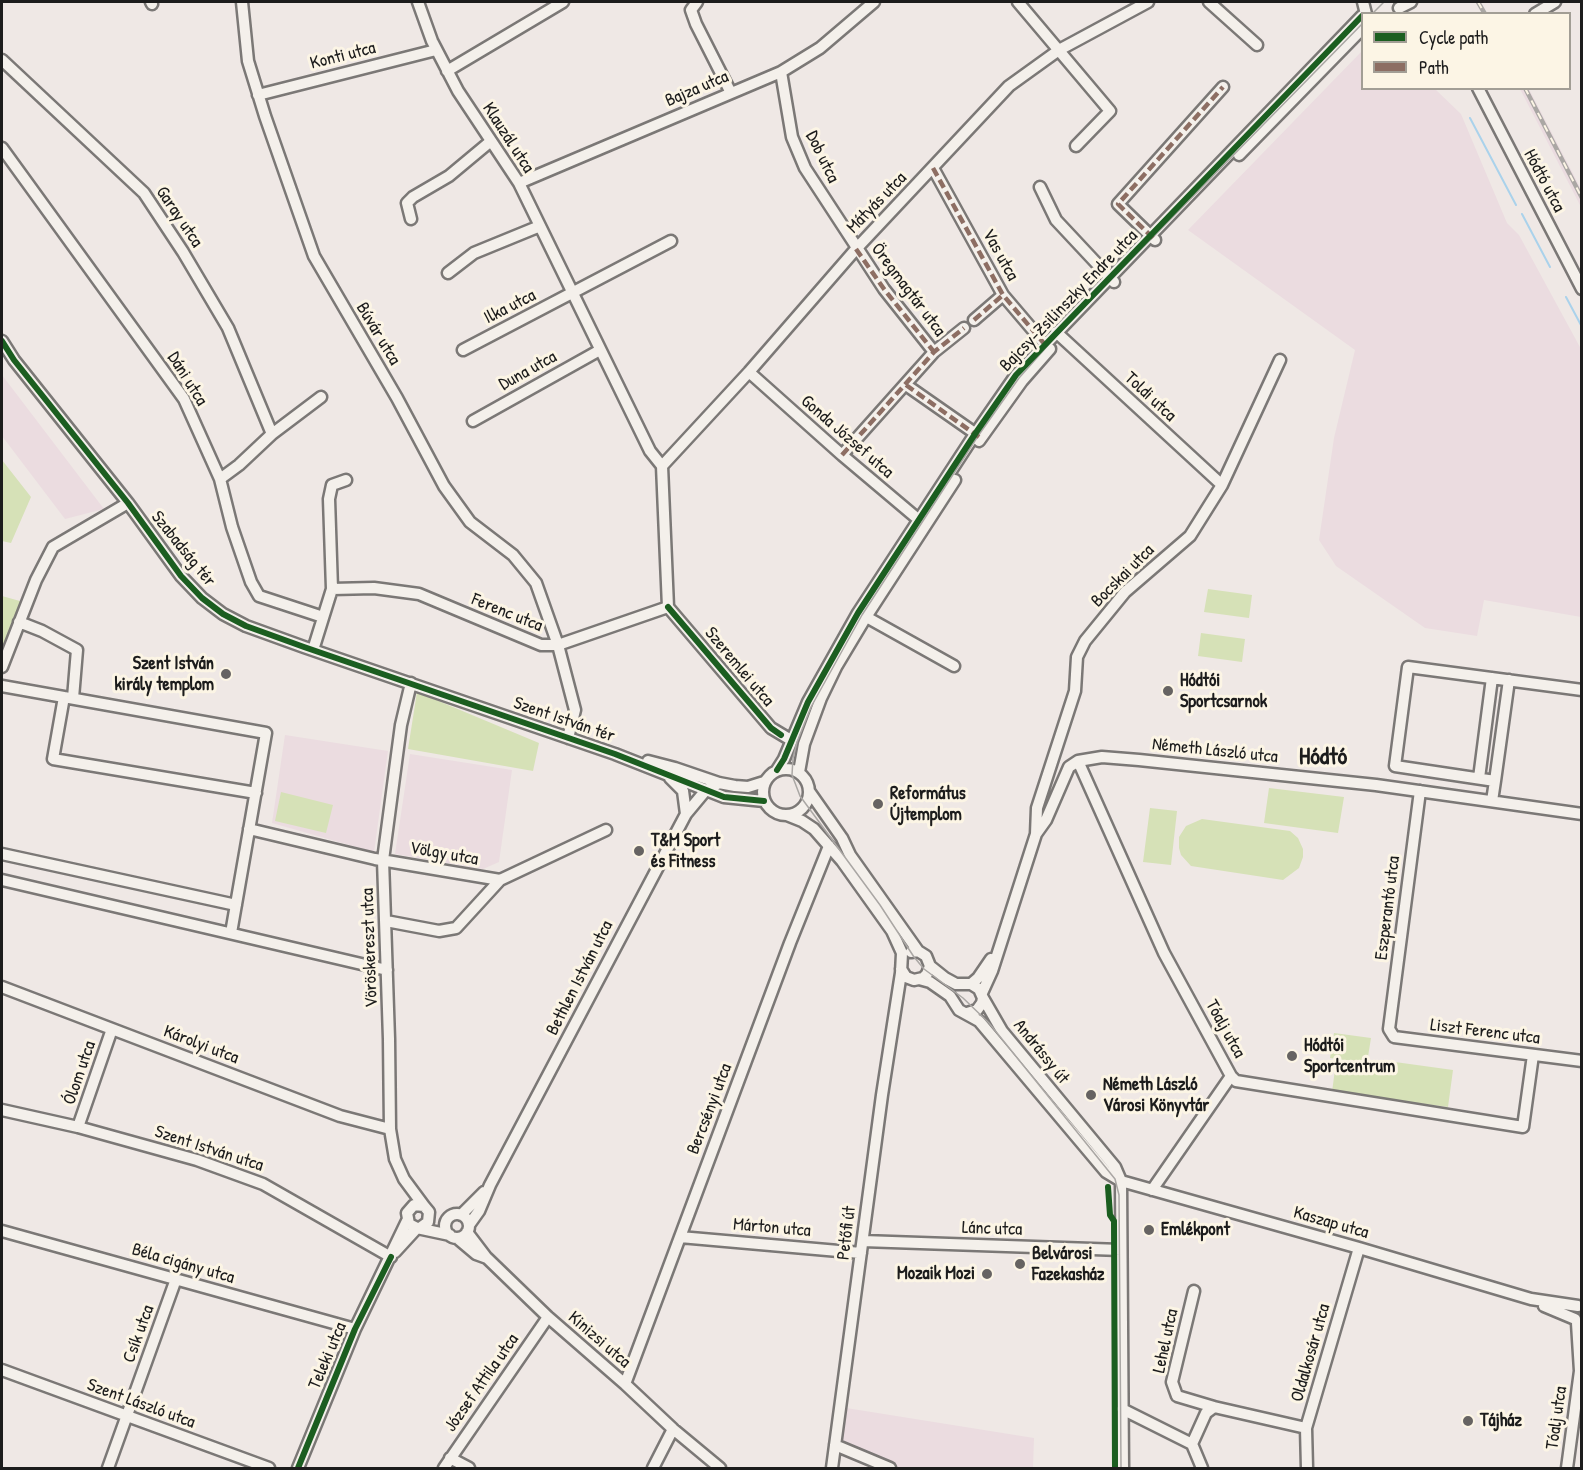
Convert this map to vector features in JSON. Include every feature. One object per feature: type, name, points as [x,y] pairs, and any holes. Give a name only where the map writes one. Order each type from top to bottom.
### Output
[{"type":"street","name":"Búvár utca","points":[[242,2],[248,61],[314,256],[397,398],[444,486],[471,522],[513,555],[536,583],[558,645],[575,710],[568,738]]},
{"type":"street","name":"Klauzál utca","points":[[418,2],[436,50],[447,71],[519,183],[650,451],[662,466]]},
{"type":"street","points":[[447,71],[563,2]]},
{"type":"street","points":[[696,2],[691,10],[696,24],[731,93]]},
{"type":"street","name":"Bajza utca","points":[[519,183],[781,72],[820,48],[874,2]]},
{"type":"street","points":[[1018,2],[1110,111],[1076,146]]},
{"type":"street","name":"Mátyás utca","points":[[662,466],[749,372],[856,249],[1009,86],[1059,50],[1148,2]]},
{"type":"street","points":[[1209,2],[1257,45]]},
{"type":"street","points":[[1538,12],[1556,2]]},
{"type":"street","points":[[1398,8],[1414,5]]},
{"type":"street","name":"Bajcsy-Zsilinszky Endre utca","points":[[1153,238],[1361,18]]},
{"type":"street","name":"Bajcsy-Zsilinszky Endre utca","points":[[777,770],[813,692],[862,615],[978,436],[1047,347],[1361,30]]},
{"type":"street","name":"Konti utca","points":[[258,95],[436,50]]},
{"type":"street","name":"Garay utca","points":[[2,60],[144,193],[183,252],[228,328],[272,434]]},
{"type":"street","name":"Dob utca","points":[[781,72],[792,137],[805,168],[856,249]]},
{"type":"street","name":"Bajcsy-Zsilinszky Endre utca","points":[[1153,238],[1118,204],[1223,87]]},
{"type":"street","name":"Hódtó utca","points":[[1481,90],[1485,104],[1581,289]]},
{"type":"street","points":[[411,219],[407,203],[413,197],[450,176],[491,141]]},
{"type":"street","name":"Dáni utca","points":[[2,148],[184,399],[220,479],[232,527],[251,582],[259,596],[323,617]]},
{"type":"street","name":"Vas utca","points":[[933,168],[1003,295],[1047,347]]},
{"type":"street","points":[[1040,187],[1056,220],[1112,280]]},
{"type":"street","points":[[448,273],[474,253],[540,226]]},
{"type":"street","points":[[572,293],[671,240]]},
{"type":"street","name":"Öregmagtár utca","points":[[856,249],[884,289],[934,352]]},
{"type":"street","name":"Ilka utca","points":[[463,350],[572,293]]},
{"type":"street","name":"Öregmagtár utca","points":[[974,320],[1003,295]]},
{"type":"street","name":"Öregmagtár utca","points":[[842,455],[934,352],[964,328]]},
{"type":"street","name":"Toldi utca","points":[[1058,334],[1222,486]]},
{"type":"street","name":"Szabadság tér","points":[[2,341],[14,360],[128,503],[181,576],[202,598],[223,614],[246,626],[411,683]]},
{"type":"street","name":"Duna utca","points":[[473,421],[600,350]]},
{"type":"street","name":"Bocskai utca","points":[[982,995],[992,971],[1036,834],[1037,808],[1075,691],[1077,657],[1085,640],[1125,592],[1190,536],[1222,486],[1280,360]]},
{"type":"street","name":"Gonda József utca","points":[[749,372],[922,524]]},
{"type":"street","points":[[906,385],[978,436]]},
{"type":"street","points":[[220,479],[239,465],[272,434],[321,397]]},
{"type":"street","points":[[662,466],[668,607]]},
{"type":"street","points":[[313,650],[332,589],[329,499],[332,485],[346,480]]},
{"type":"street","name":"Szabadság tér","points":[[2,667],[19,622],[53,547],[128,503]]},
{"type":"street","name":"Ferenc utca","points":[[332,589],[374,588],[418,594],[541,645],[558,645],[668,607]]},
{"type":"street","name":"Szeremlei utca","points":[[668,607],[771,728],[791,740]]},
{"type":"street","points":[[862,615],[954,666]]},
{"type":"street","name":"Bajcsy-Zsilinszky Endre utca","points":[[799,772],[804,744],[821,698],[862,615]]},
{"type":"street","points":[[19,622],[42,631],[77,650],[53,759],[256,793]]},
{"type":"street","points":[[1495,781],[1395,766],[1408,667],[1581,690]]},
{"type":"street","points":[[1479,778],[1492,678]]},
{"type":"street","points":[[1492,801],[1509,681]]},
{"type":"street","name":"Szent István tér","points":[[411,683],[615,754],[724,797],[764,801]]},
{"type":"street","name":"Vöröskereszt utca","points":[[411,683],[401,725],[383,860],[390,1129],[395,1159],[404,1179],[425,1207]]},
{"type":"street","points":[[2,686],[267,733],[231,933]]},
{"type":"street","points":[[615,754],[675,768],[719,783],[748,787],[764,782]]},
{"type":"street","name":"Németh László utca","points":[[1078,761],[1102,756],[1420,791],[1581,814]]},
{"type":"street","name":"Bocskai utca","points":[[1036,834],[1046,820],[1069,767],[1078,761]]},
{"type":"street","name":"Tóalj utca","points":[[1078,761],[1164,953],[1231,1076],[1236,1081],[1523,1127],[1533,1055]]},
{"type":"street","points":[[787,815],[801,809],[806,803],[809,791],[808,784],[799,772],[791,769],[777,770],[767,777],[763,788],[764,801],[774,812],[802,821],[814,829],[842,861],[892,931],[901,950],[906,976],[930,982],[950,996],[959,1010],[967,1013],[980,1007],[982,995],[975,986],[956,984],[945,978],[930,966],[926,956],[918,951],[850,855],[842,838],[809,791]]},
{"type":"street","points":[[667,775],[683,791],[686,814]]},
{"type":"street","points":[[706,790],[719,783]]},
{"type":"street","name":"Bethlen István utca","points":[[468,1229],[686,814],[706,790]]},
{"type":"street","name":"Eszperantó utca","points":[[1389,1029],[1420,791]]},
{"type":"street","points":[[249,830],[383,860]]},
{"type":"street","name":"Völgy utca","points":[[386,921],[439,931],[456,928],[500,880],[606,830]]},
{"type":"street","name":"Bercsényi utca","points":[[625,1384],[829,846]]},
{"type":"street","points":[[2,854],[236,905]]},
{"type":"street","name":"Völgy utca","points":[[383,860],[500,880]]},
{"type":"street","points":[[2,880],[387,970]]},
{"type":"street","name":"Bocskai utca","points":[[968,984],[986,967],[1000,943]]},
{"type":"street","points":[[902,964],[908,953],[918,951]]},
{"type":"street","name":"Petőfi út","points":[[832,1468],[902,964]]},
{"type":"street","points":[[896,1001],[906,986],[927,974],[930,966]]},
{"type":"street","points":[[954,1002],[957,989],[968,984]]},
{"type":"street","name":"Károlyi utca","points":[[2,987],[340,1116],[390,1129]]},
{"type":"street","name":"Andrássy út","points":[[982,995],[1002,1031],[1115,1167],[1121,1181]]},
{"type":"street","name":"Andrássy út","points":[[967,1013],[979,1021],[1106,1172],[1121,1181]]},
{"type":"street","name":"Ólom utca","points":[[78,1127],[112,1029]]},
{"type":"street","name":"Liszt Ferenc utca","points":[[1389,1029],[1394,1037],[1581,1061]]},
{"type":"street","points":[[1152,1190],[1231,1076]]},
{"type":"street","name":"Szent István utca","points":[[2,1110],[78,1127],[197,1160],[263,1184],[391,1257]]},
{"type":"street","points":[[404,1179],[410,1207],[407,1213],[415,1225],[429,1222],[430,1217],[425,1207]]},
{"type":"street","points":[[1121,1181],[1123,1468]]},
{"type":"street","name":"Kaszap utca","points":[[1121,1181],[1531,1299],[1578,1323]]},
{"type":"street","name":"Bethlen István utca","points":[[459,1214],[490,1185]]},
{"type":"street","points":[[410,1207],[419,1204],[465,1217],[468,1229],[487,1258]]},
{"type":"street","points":[[459,1214],[449,1218],[446,1222],[446,1230],[454,1236],[468,1229]]},
{"type":"street","name":"Teleki utca","points":[[298,1468],[355,1329],[391,1257],[415,1225]]},
{"type":"street","name":"Kinizsi utca","points":[[415,1225],[454,1236],[476,1254],[487,1258],[548,1317],[720,1468]]},
{"type":"street","name":"Béla cigány utca","points":[[2,1231],[355,1329]]},
{"type":"street","name":"Márton utca","points":[[680,1237],[862,1247]]},
{"type":"street","name":"Lánc utca","points":[[862,1247],[1121,1250]]},
{"type":"street","name":"Oldalkosár utca","points":[[1307,1468],[1306,1428],[1359,1248]]},
{"type":"street","name":"Csík utca","points":[[108,1468],[176,1279]]},
{"type":"street","name":"Lehel utca","points":[[1194,1291],[1172,1382],[1177,1396],[1214,1407]]},
{"type":"street","name":"Kaszap utca","points":[[1531,1299],[1580,1303]]},
{"type":"street","name":"Tóalj utca","points":[[1567,1468],[1581,1370],[1575,1311],[1580,1303]]},
{"type":"street","name":"József Attila utca","points":[[444,1468],[548,1317]]},
{"type":"street","name":"Szent László utca","points":[[2,1370],[269,1468]]},
{"type":"street","points":[[1192,1444],[1206,1413],[1214,1407],[1306,1428]]},
{"type":"street","points":[[1122,1409],[1192,1444],[1202,1468]]},
{"type":"street","points":[[653,1468],[673,1429]]},
{"type":"street","points":[[836,1445],[890,1468]]},
{"type":"street","points":[[450,1458],[469,1468]]},
{"type":"shaded area","points":[[1361,52],[1361,90],[1436,90],[1461,114],[1507,223],[1519,235],[1581,349],[1581,617],[1484,600],[1477,636],[1425,628],[1336,566],[1319,540],[1334,438],[1355,350],[1188,230]]},
{"type":"shaded area","points":[[1521,90],[1530,90],[1581,189],[1581,207]]},
{"type":"shaded area","points":[[2,375],[104,509],[65,519],[2,436]]},
{"type":"shaded area","points":[[285,735],[388,751],[374,852],[272,823]]},
{"type":"shaded area","points":[[410,754],[512,770],[499,862],[483,869],[395,854]]},
{"type":"shaded area","points":[[840,1407],[1034,1438],[1033,1468],[890,1468],[835,1445]]},
{"type":"green space","points":[[2,460],[31,497],[11,543],[2,541]]},
{"type":"green space","points":[[1208,589],[1252,595],[1249,618],[1204,612]]},
{"type":"green space","points":[[2,596],[27,603],[2,667]]},
{"type":"green space","points":[[1201,633],[1245,639],[1242,662],[1198,656]]},
{"type":"green space","points":[[417,692],[539,743],[533,771],[408,749]]},
{"type":"green space","points":[[1269,788],[1344,797],[1338,833],[1264,823]]},
{"type":"green space","points":[[281,792],[333,805],[326,833],[275,821]]},
{"type":"green space","points":[[1150,808],[1177,811],[1171,865],[1143,862]]},
{"type":"green space","points":[[1202,819],[1290,831],[1298,838],[1303,849],[1299,868],[1283,880],[1191,866],[1181,855],[1179,837],[1186,826]]},
{"type":"green space","points":[[1334,1033],[1371,1038],[1367,1063],[1330,1058]]},
{"type":"green space","points":[[1336,1062],[1394,1070],[1395,1062],[1453,1070],[1448,1107],[1332,1092]]},
{"type":"waterway","points":[[1470,118],[1516,205]]},
{"type":"waterway","points":[[1522,214],[1550,267]]},
{"type":"waterway","points":[[1566,297],[1582,327]]},
{"type":"tram line","points":[[1374,12],[1384,2]]},
{"type":"tram line","points":[[1121,1468],[1119,1195],[1115,1179],[989,1023],[963,998],[924,969],[914,957],[880,905],[800,796],[792,775],[793,758],[811,707],[862,615],[978,436],[1019,378],[1058,334],[1361,25]]},
{"type":"railway","points":[[1478,2],[1484,12]]},
{"type":"railway","points":[[1526,90],[1582,198]]},
{"type":"marked path","points":[[1153,238],[1118,204],[1223,87]]},
{"type":"marked path","points":[[933,168],[1003,295],[1047,347]]},
{"type":"marked path","points":[[856,249],[884,289],[934,352]]},
{"type":"marked path","points":[[974,320],[1003,295]]},
{"type":"marked path","points":[[842,455],[934,352],[964,328]]},
{"type":"marked path","points":[[906,385],[979,437]]},
{"type":"cycle path","points":[[777,770],[784,759],[808,702],[858,613],[1016,375],[1361,17]]},
{"type":"cycle path","points":[[2,341],[14,360],[128,503],[181,576],[202,598],[223,614],[246,626],[615,754],[724,797],[764,801]]},
{"type":"cycle path","points":[[668,607],[771,728],[781,735]]},
{"type":"cycle path","points":[[1108,1187],[1110,1215],[1114,1221],[1115,1468]]},
{"type":"cycle path","points":[[298,1468],[355,1329],[391,1257]]},
{"type":"place","name":"Szent István király templom","points":[[226,674]]},
{"type":"place","name":"Hódtói Sportcsarnok","points":[[1168,691]]},
{"type":"place","name":"Református Újtemplom","points":[[878,804]]},
{"type":"place","name":"T&M Sport és Fitness","points":[[639,851]]},
{"type":"place","name":"Hódtói Sportcentrum","points":[[1292,1056]]},
{"type":"place","name":"Németh László Városi Könyvtár","points":[[1091,1095]]},
{"type":"place","name":"Emlékpont","points":[[1149,1230]]},
{"type":"place","name":"Belvárosi Fazekasház","points":[[1020,1264]]},
{"type":"place","name":"Mozaik Mozi","points":[[987,1274]]},
{"type":"place","name":"Tájház","points":[[1468,1421]]},
{"type":"district","name":"Hódtó","points":[[1323,758]]}]
